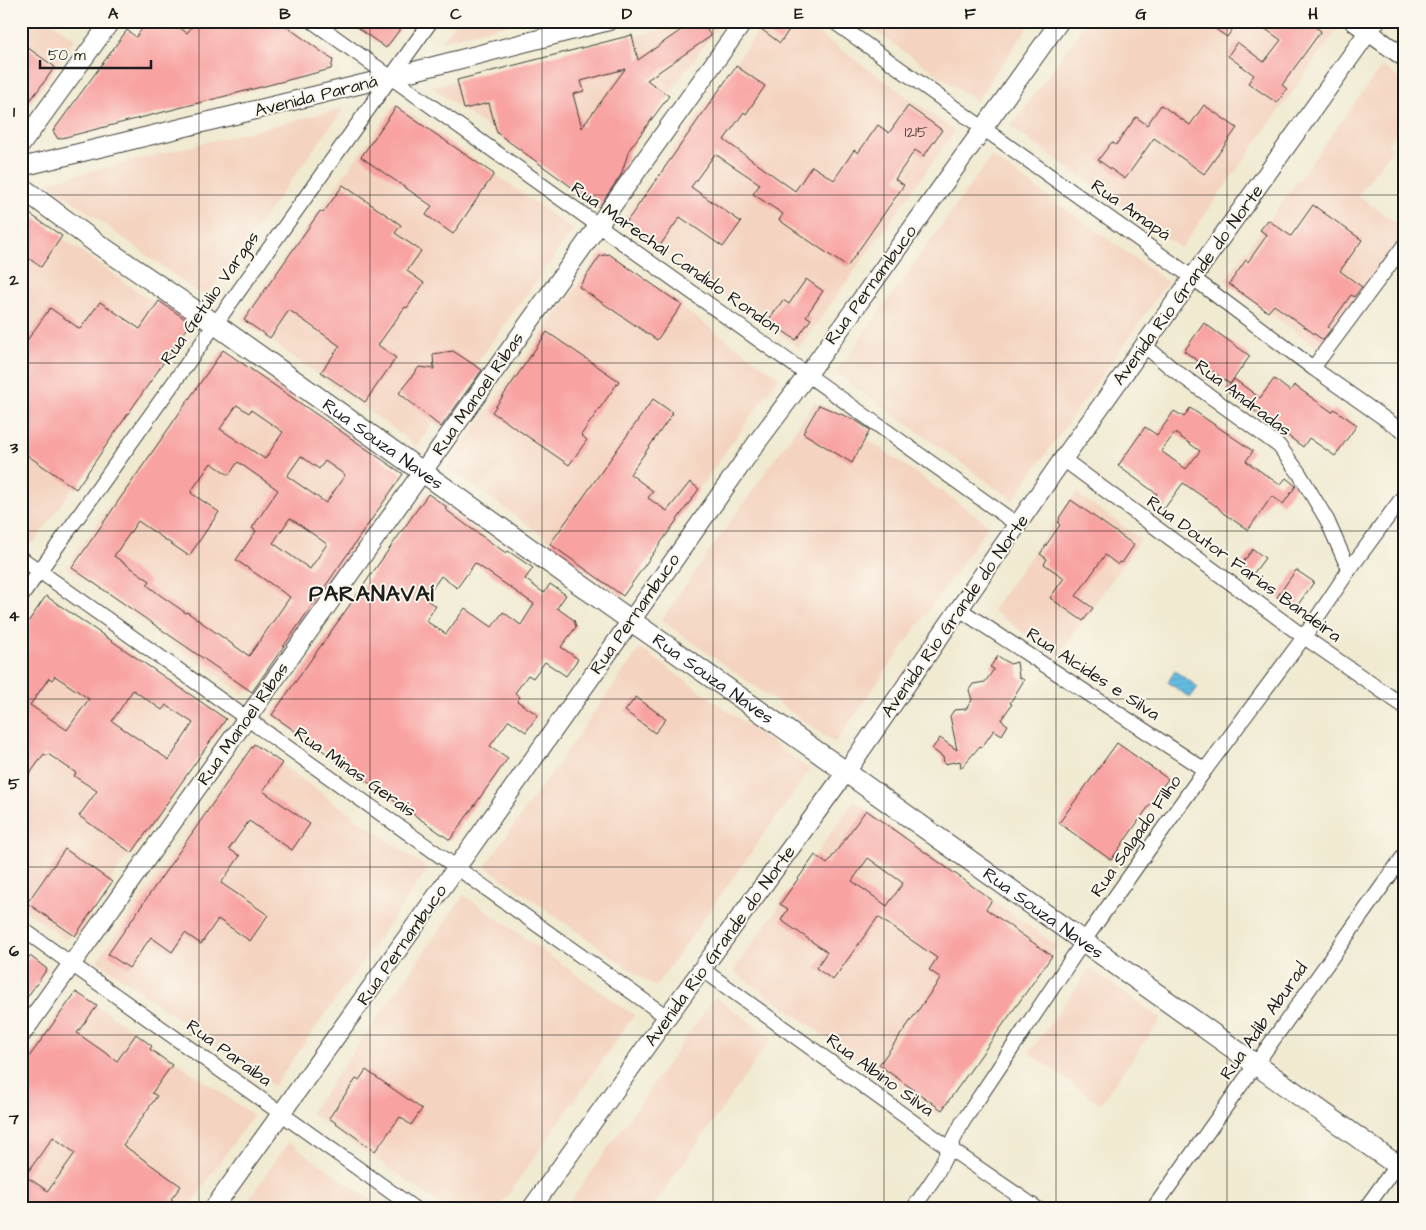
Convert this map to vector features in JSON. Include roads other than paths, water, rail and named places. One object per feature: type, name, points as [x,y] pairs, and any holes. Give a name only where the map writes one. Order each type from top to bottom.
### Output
[{"type":"main road","name":"Rua Souza Naves","points":[[21,187],[95,242],[215,324],[1256,1065],[1402,1163]]},
{"type":"street","points":[[21,145],[111,21]]},
{"type":"street","name":"Rua Marechal Candido Rondon","points":[[312,21],[1018,525]]},
{"type":"street","name":"Rua Getúlio Vargas","points":[[21,597],[431,21]]},
{"type":"street","name":"Avenida Paraná","points":[[21,167],[391,77],[609,21]]},
{"type":"street","name":"Rua Manoel Ribas","points":[[21,1035],[744,21]]},
{"type":"street","name":"Rua Amapá","points":[[833,21],[1193,278],[1313,368],[1405,433]]},
{"type":"street","name":"Rua Pernambuco","points":[[213,1209],[457,867],[630,620],[1060,21]]},
{"type":"street","points":[[1353,21],[1372,27],[1405,58]]},
{"type":"street","name":"Avenida Rio Grande do Norte","points":[[531,1209],[667,1017],[846,772],[1063,459],[1372,27]]},
{"type":"street","points":[[1313,368],[1405,244]]},
{"type":"street","name":"Rua Andradas","points":[[1145,346],[1174,370],[1279,446],[1299,473],[1328,520],[1349,570]]},
{"type":"street","name":"Rua Doutor Farias Bandeira","points":[[1063,459],[1304,637],[1405,707]]},
{"type":"street","name":"Rua Salgado Filho","points":[[913,1209],[936,1175],[962,1123],[1083,942],[1405,494]]},
{"type":"street","name":"Rua Minas Gerais","points":[[21,558],[667,1017]]},
{"type":"street","name":"Rua Alcides e Silva","points":[[960,609],[1205,770]]},
{"type":"street","name":"Rua Adib Aburad","points":[[1153,1209],[1405,854]]},
{"type":"street","name":"Rua Paraiba","points":[[21,928],[415,1209]]},
{"type":"street","name":"Rua Albino Silva","points":[[702,969],[949,1148],[1038,1209]]},
{"type":"street","points":[[1365,1209],[1402,1163]]},
{"type":"water","points":[[1175,671],[1198,687],[1190,698],[1168,682]]},
{"type":"district","name":"PARANAVAÍ","points":[[372,594]]}]
